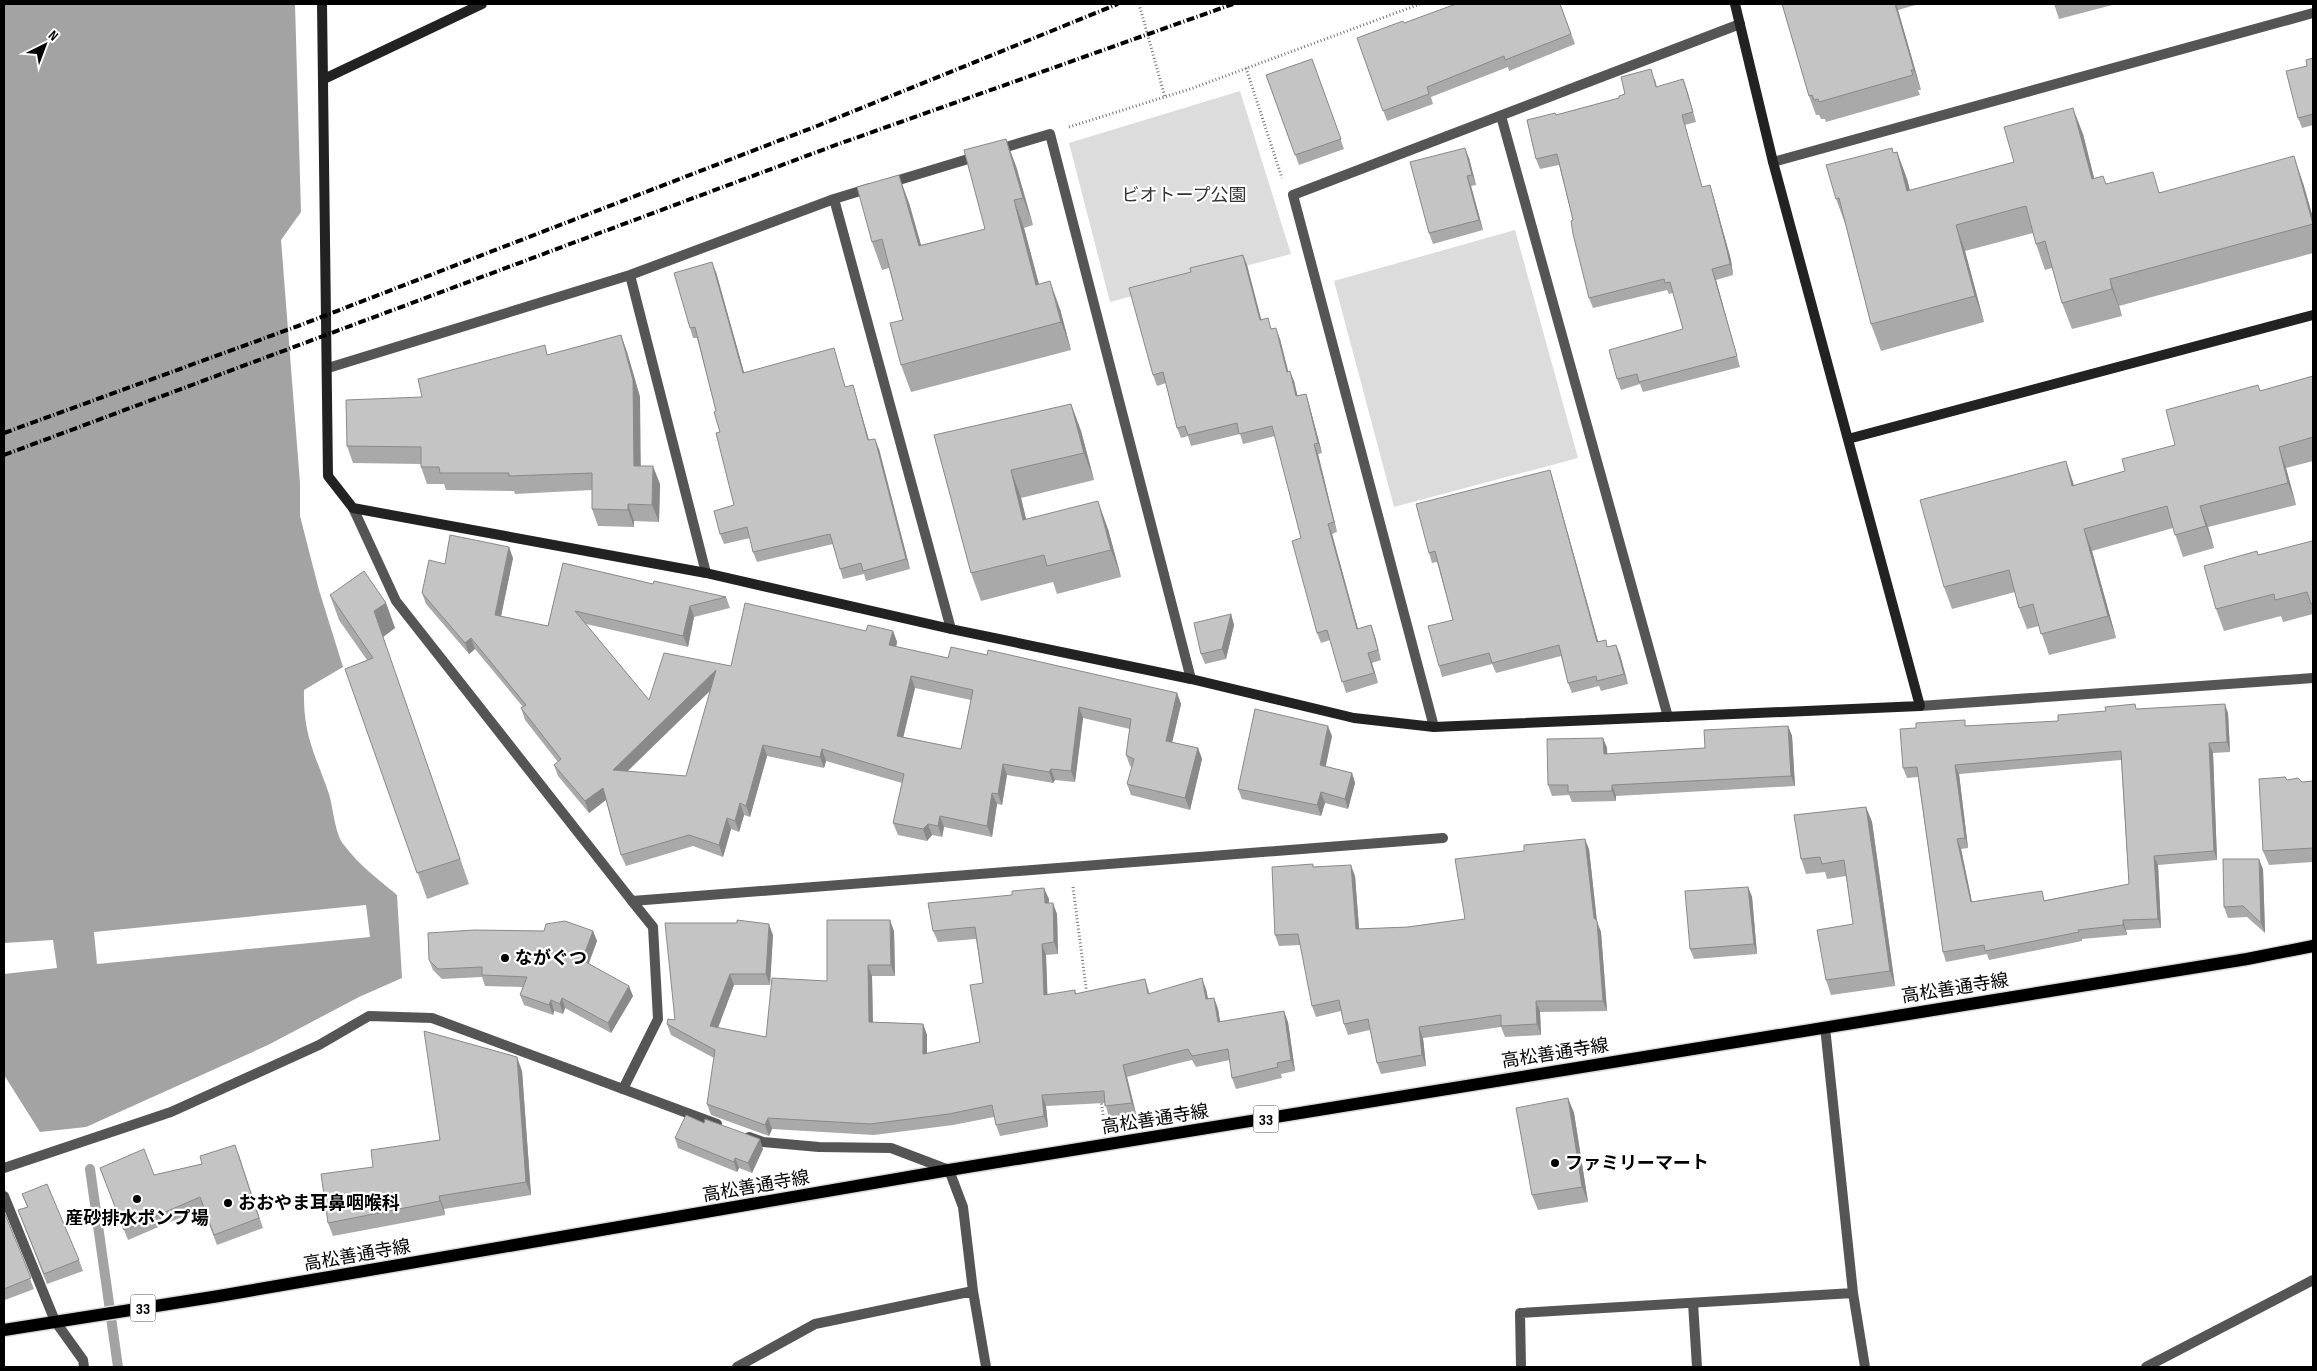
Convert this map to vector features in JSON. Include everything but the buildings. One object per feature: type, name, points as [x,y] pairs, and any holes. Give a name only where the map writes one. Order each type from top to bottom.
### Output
[{"type":"main road","name":"高松善通寺線","points":[[4,1330],[219,1296],[949,1170],[2247,959],[2313,946]]},
{"type":"street","points":[[322,4],[328,476],[353,508],[396,601],[653,927],[658,1019],[623,1089]]},
{"type":"street","points":[[324,79],[482,4]]},
{"type":"street","points":[[1735,4],[1773,162],[1920,706]]},
{"type":"street","points":[[1773,162],[2313,13]]},
{"type":"street","points":[[1434,727],[1292,195],[1740,24]]},
{"type":"street","points":[[1501,116],[1668,717]]},
{"type":"street","points":[[328,368],[630,275],[834,200],[1050,134],[1192,679]]},
{"type":"street","points":[[834,200],[951,628]]},
{"type":"street","points":[[630,275],[706,573]]},
{"type":"street","points":[[1848,439],[2313,315]]},
{"type":"street","points":[[353,508],[706,573],[951,628],[1192,679],[1354,718],[1434,727],[1920,706],[2313,678]]},
{"type":"street","points":[[632,901],[1443,838]]},
{"type":"street","points":[[4,1168],[171,1112],[319,1045],[369,1016],[432,1018],[763,1142],[819,1147],[891,1148],[949,1170],[963,1207],[973,1291],[986,1367]]},
{"type":"street","points":[[1825,1027],[1853,1293],[1865,1367]]},
{"type":"street","points":[[4,1196],[55,1321],[83,1360],[84,1367]]},
{"type":"street","points":[[2146,1367],[2313,1280]]},
{"type":"street","points":[[737,1367],[815,1324],[973,1291]]},
{"type":"street","points":[[1521,1367],[1520,1313],[1853,1293]]},
{"type":"street","points":[[1693,1303],[1697,1367]]},
{"type":"path","points":[[1139,4],[1164,97]]},
{"type":"path","points":[[1050,134],[1164,97],[1420,4]]},
{"type":"path","points":[[1246,68],[1281,177],[1292,195]]},
{"type":"path","points":[[1070,867],[1088,1002]]},
{"type":"path","points":[[1100,1097],[1107,1145]]},
{"type":"green space","name":"ビオトープ公園","points":[[1240,91],[1291,254],[1110,302],[1069,143]]},
{"type":"green space","points":[[1515,230],[1578,458],[1394,507],[1334,281]]},
{"type":"shaded area","points":[[4,4],[295,4],[301,212],[281,240],[300,483],[300,516],[319,590],[343,667],[304,690],[304,706],[311,744],[329,794],[336,828],[341,840],[363,866],[397,895],[402,978],[359,997],[268,1045],[86,1127],[40,1132],[4,1075],[4,974],[57,968],[53,940],[4,943]],"holes":[[[366,905],[370,937],[97,964],[94,932]]]},
{"type":"waterway","points":[[90,1169],[118,1367]]},
{"type":"railway","points":[[4,433],[298,326],[817,126],[1118,4]]},
{"type":"railway","points":[[4,455],[833,146],[1233,4]]},
{"type":"place","name":"ながぐつ","points":[[505,958]]},
{"type":"place","name":"ファミリーマート","points":[[1555,1163]]},
{"type":"place","name":"産砂排水ポンプ場","points":[[137,1199]]},
{"type":"place","name":"おおやま耳鼻咽喉科","points":[[228,1203]]}]
